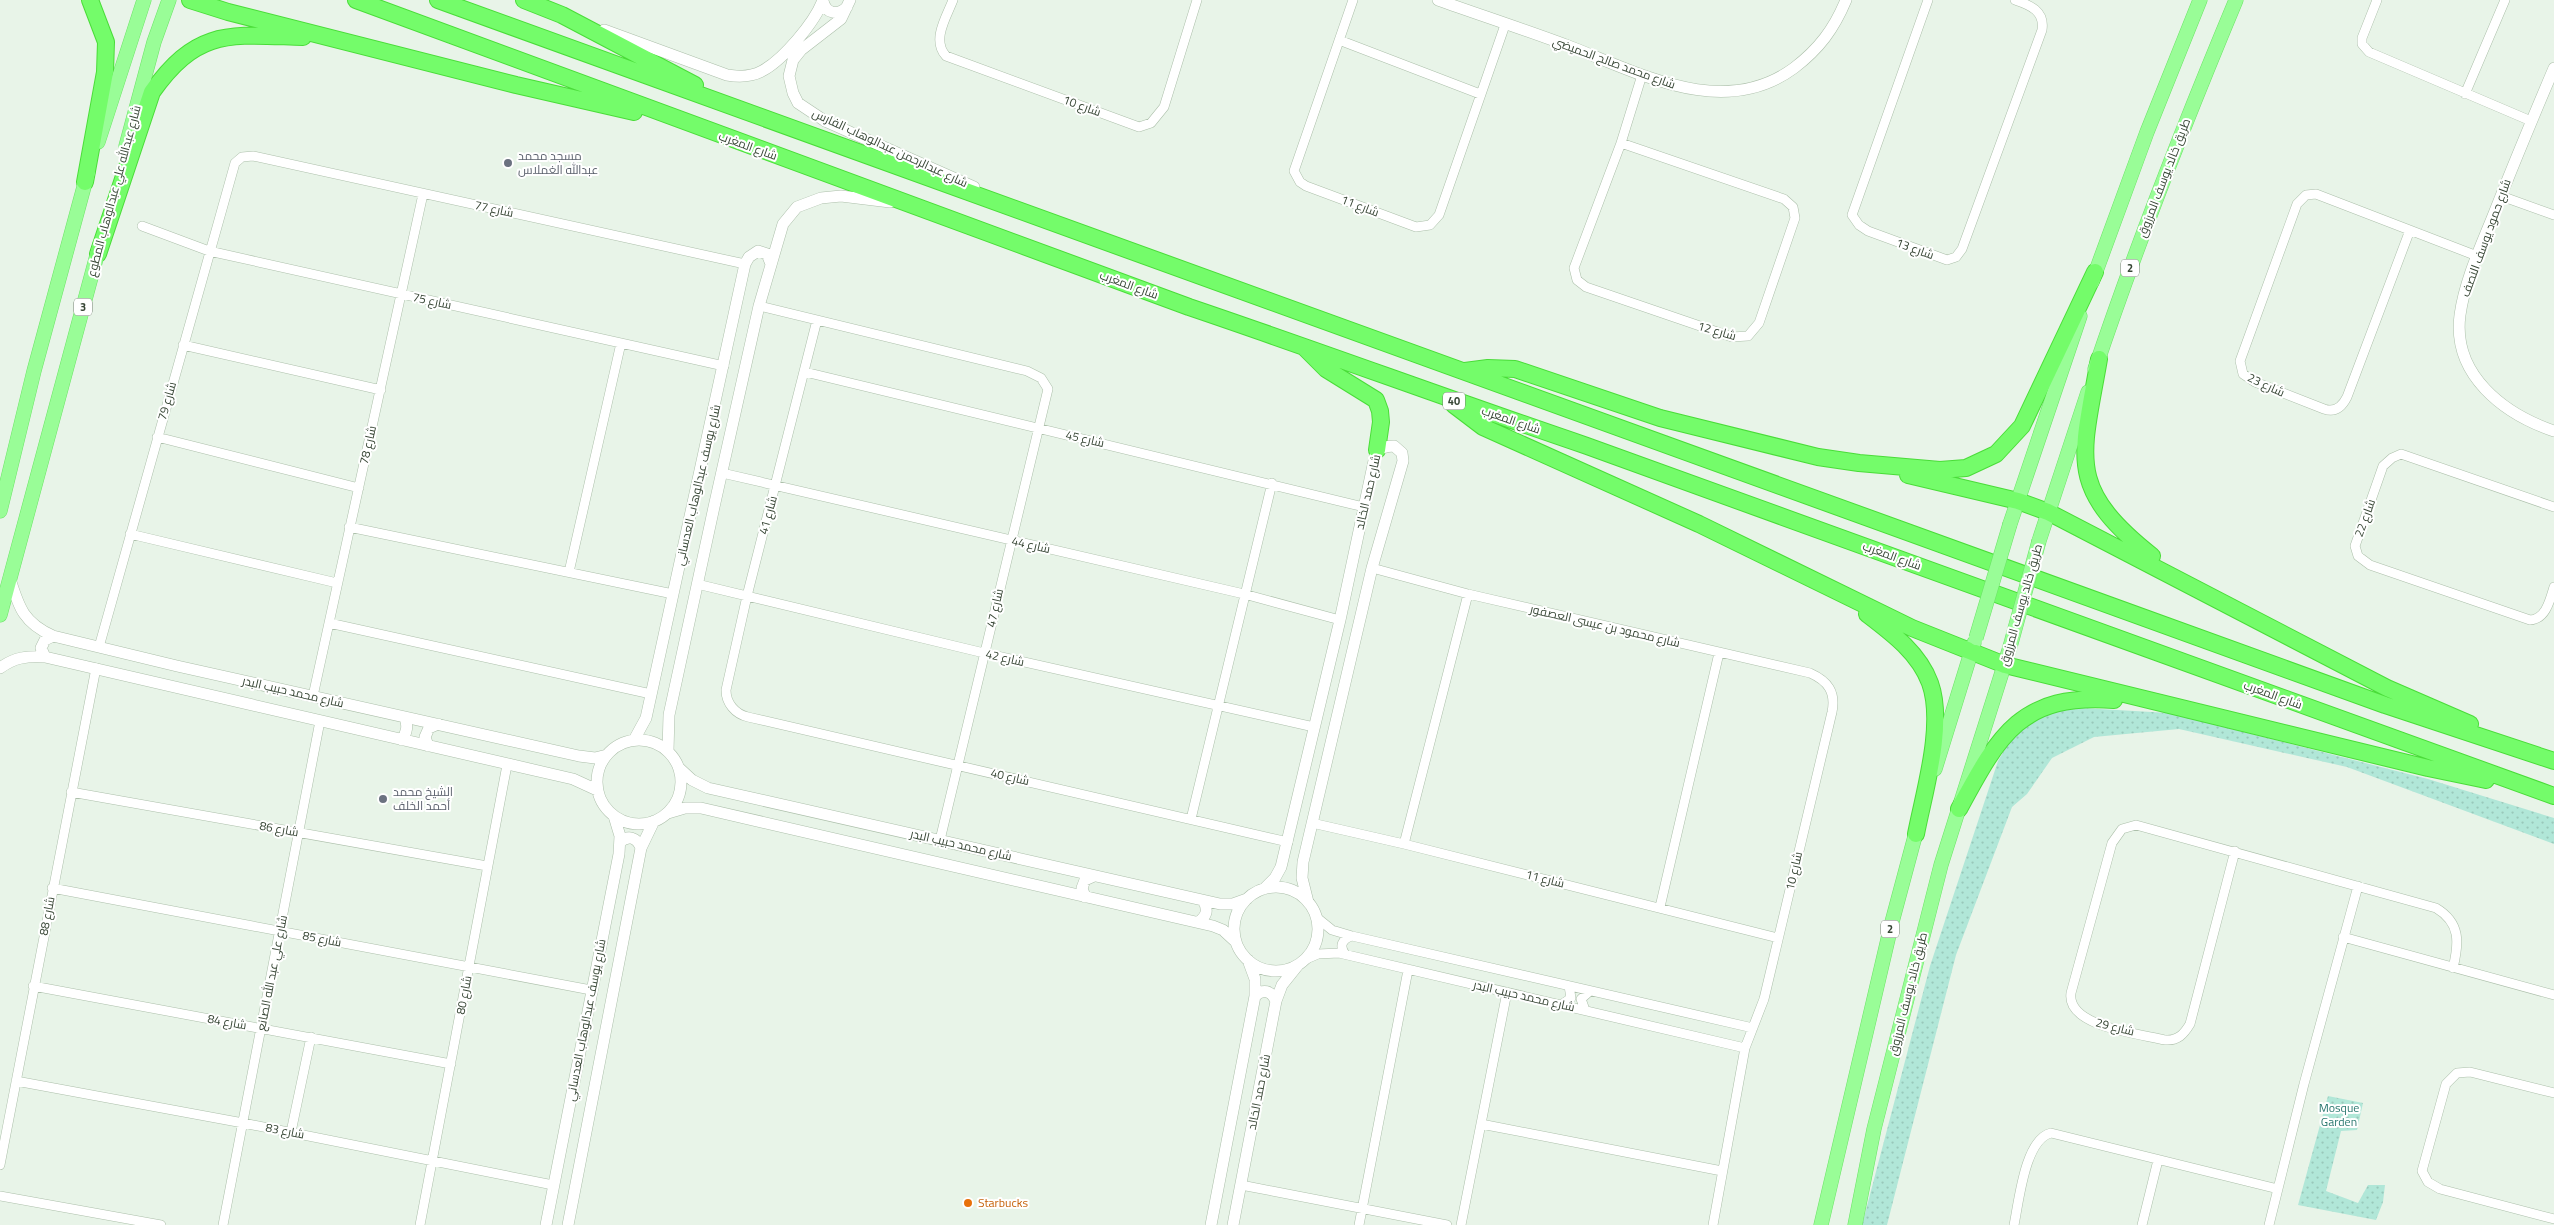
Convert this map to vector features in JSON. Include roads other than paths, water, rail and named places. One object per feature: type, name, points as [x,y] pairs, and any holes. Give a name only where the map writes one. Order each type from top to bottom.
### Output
[{"type":"highway","points":[[85,182],[105,72],[106,42],[90,0]]},
{"type":"highway","points":[[190,0],[228,12],[516,85],[689,125]]},
{"type":"highway","name":"شارع المغرب","points":[[356,0],[507,54],[689,125],[1189,307],[1302,345],[1449,399],[1605,453],[2548,794]]},
{"type":"highway","name":"40","points":[[438,0],[2385,705],[2554,761]]},
{"type":"highway","points":[[524,0],[562,15],[748,112]]},
{"type":"highway","points":[[98,254],[152,92],[166,71],[208,41],[228,36],[336,38]]},
{"type":"highway","points":[[1463,372],[1477,368],[1515,369],[1660,418],[1818,458],[1954,470],[1976,465],[1996,454],[2013,437],[2032,410],[2095,272]]},
{"type":"highway","points":[[1302,345],[1326,369],[1376,400],[1381,422],[1377,450]]},
{"type":"highway","points":[[2099,359],[2085,443],[2086,471],[2089,485],[2110,520],[2136,544],[2183,580]]},
{"type":"highway","points":[[1449,399],[1483,427],[1699,524],[1825,587],[1973,645],[2004,665],[2428,768],[2548,794]]},
{"type":"highway","points":[[1859,463],[2018,502],[2048,512],[2183,580],[2387,688],[2554,761]]},
{"type":"highway","points":[[1825,587],[1879,623],[1906,647],[1919,663],[1930,684],[1934,707],[1934,734],[1916,834]]},
{"type":"highway","points":[[1959,809],[1982,768],[2006,733],[2032,711],[2056,702],[2081,699],[2160,704]]},
{"type":"main road","name":"شارع عبدالله علي عبدالوهاب المطوع","points":[[0,511],[34,370],[85,182],[144,0]]},
{"type":"main road","name":"شارع عبدالله علي عبدالوهاب المطوع","points":[[0,616],[154,42],[169,0]]},
{"type":"main road","name":"2","points":[[1820,1225],[1887,942],[1916,834],[2010,524],[2095,272],[2200,0]]},
{"type":"main road","name":"طريق خالد يوسف المرزوق","points":[[1855,1225],[1874,1129],[1941,865],[2010,647],[2048,512],[2099,359],[2184,124],[2236,0]]},
{"type":"street","points":[[562,15],[727,75],[741,76],[762,70],[775,61],[816,16],[823,0]]},
{"type":"street","points":[[823,0],[825,6],[831,12],[840,12],[848,4]]},
{"type":"street","name":"شارع 10","points":[[953,0],[939,39],[940,49],[946,56],[1139,127],[1151,123],[1164,107],[1197,0]]},
{"type":"street","name":"شارع 11","points":[[1353,0],[1295,162],[1295,174],[1306,186],[1416,227],[1430,225],[1439,215],[1505,25]]},
{"type":"street","name":"شارع محمد صالح الحميضي","points":[[1438,0],[1642,75],[1709,92],[1745,90],[1761,85],[1789,71],[1816,50],[1837,22],[1846,0]]},
{"type":"street","name":"شارع 13","points":[[1928,0],[1852,215],[1859,225],[1868,232],[1947,260],[1956,257],[1962,249],[2042,30],[2042,22],[2034,7],[2015,0]]},
{"type":"street","points":[[2377,0],[2362,38],[2366,50],[2379,58],[2531,121]]},
{"type":"street","points":[[2465,94],[2506,0]]},
{"type":"street","name":"شارع عبدالرحمن عبدالوهاب الفارس","points":[[848,4],[838,22],[801,50],[793,60],[789,76],[793,93],[798,103],[825,121],[1048,220]]},
{"type":"street","points":[[1339,40],[1480,94]]},
{"type":"street","name":"شارع حمود يوسف النصف","points":[[2554,68],[2477,256],[2465,291],[2460,316],[2460,338],[2469,366],[2487,392],[2520,417],[2554,431]]},
{"type":"street","name":"شارع 12","points":[[1620,143],[1784,199],[1792,207],[1795,218],[1762,314],[1755,329],[1748,336],[1732,337],[1586,287],[1577,280],[1574,268],[1620,143],[1642,75]]},
{"type":"street","name":"شارع 77","points":[[242,158],[253,156],[745,264]]},
{"type":"street","name":"شارع 79","points":[[99,647],[209,251],[235,163],[242,158]]},
{"type":"street","name":"شارع 78","points":[[313,696],[424,194]]},
{"type":"street","name":"شارع 23","points":[[2410,230],[2347,397],[2340,407],[2332,410],[2324,409],[2255,382],[2243,374],[2240,361],[2297,204],[2303,196],[2316,194],[2410,230],[2477,256]]},
{"type":"street","name":"شارع يوسف عبدالوهاب العدساني","points":[[668,751],[669,715],[697,584],[759,306],[783,224],[792,212],[803,203],[821,198],[841,196],[905,204]]},
{"type":"street","points":[[2501,196],[2554,215]]},
{"type":"street","name":"شارع 75","points":[[142,226],[209,251],[724,366]]},
{"type":"street","points":[[745,264],[749,257],[758,252],[767,254],[770,264]]},
{"type":"street","name":"شارع يوسف عبدالوهاب العدساني","points":[[634,740],[645,722],[745,264]]},
{"type":"street","points":[[759,306],[817,320]]},
{"type":"street","name":"شارع 41","points":[[734,709],[728,700],[726,690],[747,596],[817,320]]},
{"type":"street","name":"شارع 47","points":[[817,320],[1027,371],[1041,378],[1048,392],[1010,540],[940,840]]},
{"type":"street","points":[[569,572],[621,343]]},
{"type":"street","points":[[183,345],[381,390]]},
{"type":"street","name":"شارع 45","points":[[805,372],[1364,507]]},
{"type":"street","points":[[157,437],[358,488]]},
{"type":"street","name":"شارع حمد الخالد","points":[[1264,889],[1279,873],[1288,842],[1340,620],[1377,450],[1394,446],[1404,458],[1372,568],[1312,823],[1302,874],[1308,902]]},
{"type":"street","name":"شارع 22","points":[[2554,507],[2401,454],[2392,458],[2383,466],[2355,546],[2358,556],[2370,565],[2530,620],[2538,618],[2544,613],[2554,587]]},
{"type":"street","name":"شارع 44","points":[[722,473],[1244,594],[1340,620]]},
{"type":"street","points":[[1191,819],[1272,484]]},
{"type":"street","points":[[693,505],[702,514],[714,507]]},
{"type":"street","points":[[349,527],[673,594]]},
{"type":"street","points":[[687,532],[696,528],[700,529],[707,540]]},
{"type":"street","points":[[130,534],[337,583]]},
{"type":"street","name":"شارع محمود بن عيسى العصفور","points":[[1372,568],[1468,594],[1810,673],[1824,681],[1832,691]]},
{"type":"street","name":"شارع محمد حبيب البدر","points":[[10,579],[17,604],[26,619],[40,630],[53,636],[177,666],[585,757],[607,755]]},
{"type":"street","name":"شارع 42","points":[[697,584],[984,653],[1314,727]]},
{"type":"street","points":[[1404,844],[1468,594]]},
{"type":"street","points":[[329,623],[651,694]]},
{"type":"street","points":[[45,657],[41,648],[45,640],[53,636]]},
{"type":"street","points":[[1660,907],[1719,653]]},
{"type":"street","name":"شارع محمد حبيب البدر","points":[[0,668],[9,662],[26,656],[45,657],[201,691],[320,721],[578,780],[598,790]]},
{"type":"street","points":[[1331,658],[1333,663],[1340,667],[1350,662]]},
{"type":"street","points":[[170,685],[177,681],[180,674],[177,666]]},
{"type":"street","name":"شارع 88","points":[[0,1165],[33,986],[96,668]]},
{"type":"street","points":[[201,691],[202,678],[207,672]]},
{"type":"street","points":[[1324,686],[1333,682],[1341,686],[1343,691]]},
{"type":"street","name":"شارع 10","points":[[1713,1225],[1745,1048],[1764,999],[1832,712],[1832,691]]},
{"type":"street","name":"شارع 40","points":[[734,709],[748,718],[1288,842]]},
{"type":"street","points":[[402,740],[408,725],[405,717]]},
{"type":"street","name":"شارع علي عبد الله الصانع","points":[[223,1225],[320,721]]},
{"type":"street","points":[[428,746],[425,737],[429,728],[438,724]]},
{"type":"street","points":[[634,740],[649,741],[668,751],[679,768],[680,792],[668,813],[654,821],[633,824],[614,816],[602,802],[598,790],[599,768],[607,755],[619,745],[634,740]]},
{"type":"street","name":"شارع 80","points":[[420,1225],[434,1160],[450,1064],[507,765]]},
{"type":"street","name":"شارع محمد حبيب البدر","points":[[679,768],[692,780],[708,788],[1204,901],[1225,905],[1247,899]]},
{"type":"street","points":[[701,808],[698,796],[708,788]]},
{"type":"street","name":"شارع 86","points":[[71,792],[487,866]]},
{"type":"street","name":"شارع محمد حبيب البدر","points":[[668,813],[685,808],[701,808],[826,836],[1199,922],[1223,930],[1236,942]]},
{"type":"street","points":[[801,831],[808,818],[806,810]]},
{"type":"street","name":"شارع يوسف عبدالوهاب العدساني","points":[[546,1225],[620,842],[619,829],[614,816]]},
{"type":"street","points":[[826,836],[822,828],[825,820],[832,816]]},
{"type":"street","name":"شارع يوسف عبدالوهاب العدساني","points":[[568,1225],[641,848],[654,821]]},
{"type":"street","name":"شارع 11","points":[[1312,823],[1660,907],[1778,938]]},
{"type":"street","name":"شارع 29","points":[[2234,851],[2190,1024],[2182,1036],[2174,1040],[2165,1040],[2096,1023],[2076,1012],[2071,1005],[2071,993],[2112,843],[2118,833],[2127,827],[2141,825],[2234,851],[2358,886],[2430,906],[2445,914],[2454,925],[2458,936],[2458,947],[2453,968]]},
{"type":"street","points":[[620,842],[632,838],[636,840],[641,848]]},
{"type":"street","points":[[1056,890],[1063,885],[1066,877],[1064,869]]},
{"type":"street","points":[[1085,897],[1082,888],[1085,880],[1094,876]]},
{"type":"street","points":[[2269,1225],[2343,937],[2358,886]]},
{"type":"street","points":[[1278,887],[1291,890],[1308,902],[1316,916],[1316,940],[1301,962],[1282,970],[1273,971],[1256,966],[1248,960],[1236,942],[1235,919],[1247,899],[1264,889],[1278,887]]},
{"type":"street","name":"شارع 85","points":[[52,888],[591,990]]},
{"type":"street","points":[[1199,922],[1206,917],[1207,908],[1204,901]]},
{"type":"street","name":"شارع محمد حبيب البدر","points":[[1316,916],[1332,930],[1352,936],[1752,1028]]},
{"type":"street","points":[[1345,954],[1342,949],[1342,943],[1346,938],[1352,936]]},
{"type":"street","points":[[2343,937],[2554,995]]},
{"type":"street","name":"شارع محمد حبيب البدر","points":[[1301,962],[1329,952],[1345,954],[1745,1048]]},
{"type":"street","name":"شارع حمد الخالد","points":[[1211,1225],[1254,996],[1255,979],[1248,960]]},
{"type":"street","name":"شارع حمد الخالد","points":[[1233,1225],[1276,1001],[1282,985],[1301,962]]},
{"type":"street","points":[[1359,1225],[1408,970]]},
{"type":"street","name":"شارع 84","points":[[33,986],[450,1064]]},
{"type":"street","points":[[1561,1005],[1571,998],[1569,986]]},
{"type":"street","points":[[1254,996],[1260,992],[1267,991],[1273,994],[1276,1001]]},
{"type":"street","points":[[1585,1010],[1581,999],[1590,991]]},
{"type":"street","points":[[1461,1225],[1507,992]]},
{"type":"street","points":[[291,1132],[311,1037]]},
{"type":"street","points":[[2554,1094],[2467,1071],[2457,1073],[2446,1084],[2422,1171],[2428,1182],[2440,1189],[2554,1219]]},
{"type":"street","name":"شارع 83","points":[[16,1081],[243,1122],[553,1185]]},
{"type":"street","points":[[1481,1124],[1722,1171]]},
{"type":"street","points":[[2014,1225],[2030,1156],[2037,1142],[2043,1136],[2061,1134],[2278,1189]]},
{"type":"street","points":[[2142,1225],[2158,1160]]},
{"type":"street","points":[[1241,1185],[1447,1225]]},
{"type":"street","points":[[0,1196],[162,1225]]},
{"type":"place","name":"مسجد محمد عبدالله الغملاس","points":[[508,163]]},
{"type":"place","name":"الشيخ محمد أحمد الخلف","points":[[383,799]]},
{"type":"place","name":"Starbucks","points":[[968,1203]]},
{"type":"park label","name":"Mosque Garden","points":[[2339,1115]]}]
